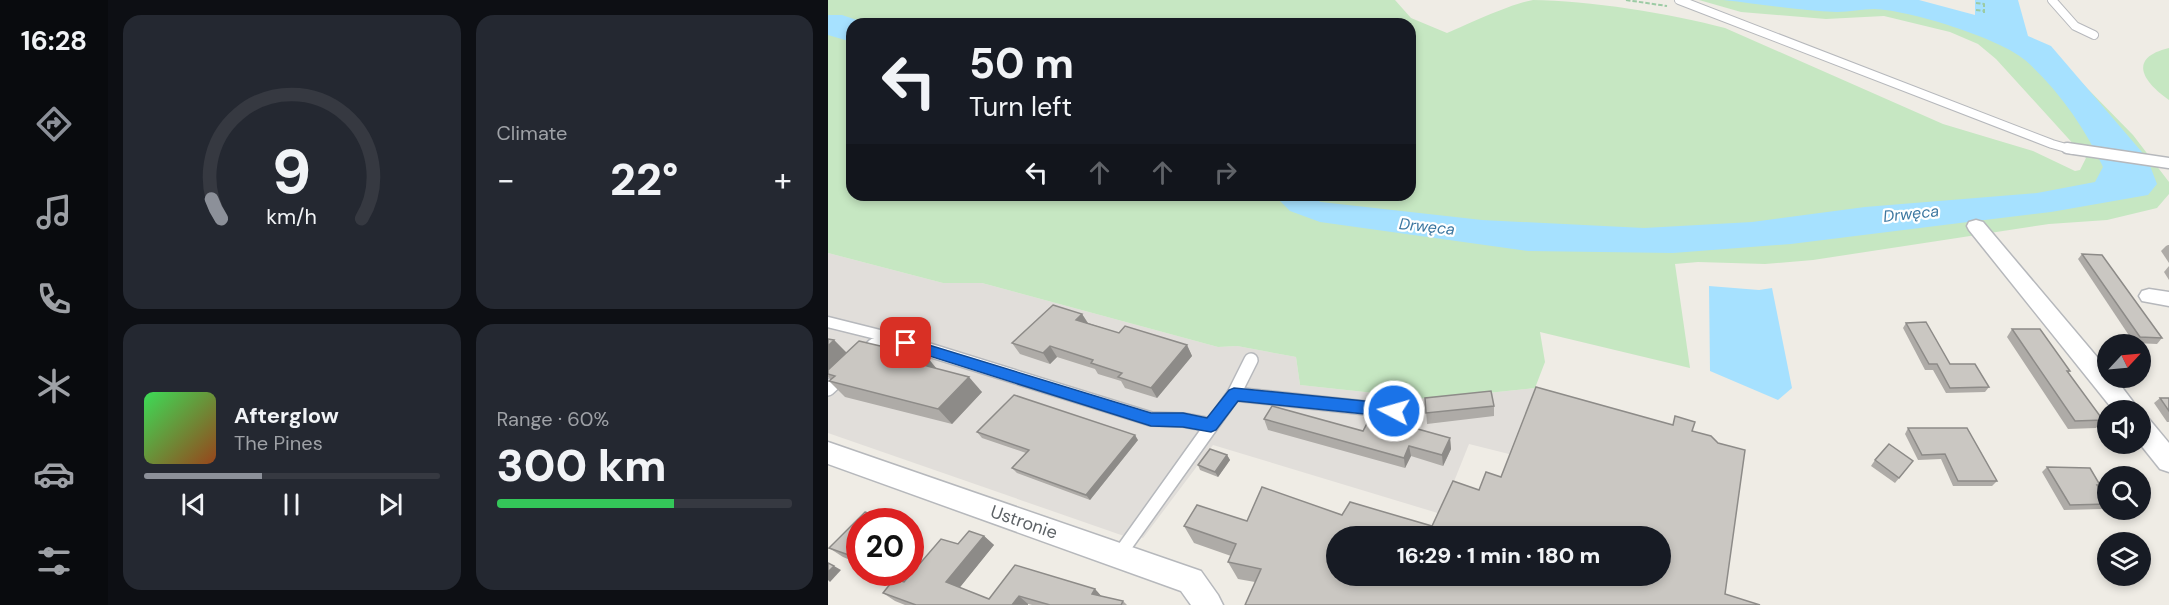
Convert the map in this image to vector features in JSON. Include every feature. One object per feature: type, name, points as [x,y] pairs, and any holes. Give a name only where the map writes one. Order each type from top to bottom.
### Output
[{"type":"street","points":[[1976,226],[2119,400]]},
{"type":"street","points":[[2151,439],[2169,460]]},
{"type":"street","name":"Ustronie","points":[[828,453],[1191,581],[1209,605]]},
{"type":"lane","points":[[1678,0],[1958,109],[2073,150],[2169,163]]},
{"type":"lane","points":[[2052,0],[2073,27],[2083,33],[2094,35]]},
{"type":"lane","points":[[828,322],[884,336],[1151,419],[1183,420],[1211,425]]},
{"type":"lane","points":[[828,389],[884,336]]},
{"type":"lane","points":[[1118,556],[1234,394],[1251,360]]},
{"type":"lane","points":[[1234,394],[1394,411]]},
{"type":"path","points":[[1626,0],[1705,10]]},
{"type":"path","points":[[1976,3],[1984,3],[1984,12],[1977,10]]},
{"type":"shaded area","points":[[828,253],[943,283],[982,283],[1218,347],[1237,346],[1296,357],[1300,385],[1430,399],[1535,388],[1509,454],[1469,444],[1441,514],[1213,445],[1143,538],[1127,532],[1124,536],[828,433]]},
{"type":"green space","points":[[828,0],[1395,0],[1411,18],[846,18],[846,201],[1416,201],[1416,20],[1447,33],[1533,0],[1603,5],[1725,28],[1943,124],[2033,151],[2075,171],[2080,170],[2086,158],[1996,59],[1978,44],[1950,32],[1884,16],[1826,19],[1741,12],[1699,0],[1914,0],[2036,46],[2081,82],[2133,135],[2169,182],[2169,194],[2157,208],[2107,220],[2049,224],[1813,260],[1765,264],[1698,262],[1675,264],[1690,368],[1540,332],[1545,362],[1535,388],[1430,399],[1300,385],[1296,357],[1237,346],[1218,347],[982,283],[943,283],[828,253]]},
{"type":"green space","points":[[2169,48],[2169,100],[2146,78],[2144,64],[2156,52]]},
{"type":"water","name":"Drwęca","points":[[1723,0],[1919,0],[1975,15],[1975,0],[2018,0],[2028,36],[2051,46],[2147,158],[2157,184],[2148,195],[2051,212],[1791,244],[1673,253],[1528,251],[1320,222],[1290,211],[1280,201],[1319,201],[1482,220],[1644,228],[1752,222],[1865,207],[2037,193],[2095,182],[2103,167],[2088,138],[2049,83],[2025,60],[2012,52],[1975,34],[1909,14],[1874,9],[1842,12]]},
{"type":"water","points":[[828,15],[842,15],[851,18],[846,18],[846,40],[828,35]]},
{"type":"water","points":[[1709,286],[1759,290],[1772,288],[1792,388],[1778,400],[1710,371]]},
{"type":"building","points":[[2082,254],[2102,255],[2162,338],[2151,338],[2151,334],[2138,334]]},
{"type":"building","points":[[1053,305],[1082,314],[1076,320],[1119,333],[1125,326],[1187,345],[1151,388],[1118,377],[1122,373],[1091,363],[1093,360],[1050,346],[1043,353],[1012,343]]},
{"type":"building","points":[[1926,322],[1950,364],[1975,364],[1989,387],[1950,388],[1937,364],[1929,364],[1906,323]]},
{"type":"building","points":[[2012,329],[2040,329],[2070,371],[2067,371],[2097,412],[2097,420],[2075,421]]},
{"type":"building","points":[[859,341],[927,357],[919,364],[969,377],[938,409],[829,381],[835,376],[828,374],[828,370]]},
{"type":"building","points":[[1536,387],[1673,425],[1675,416],[1695,422],[1692,431],[1711,436],[1718,443],[1745,450],[1725,594],[1760,605],[1245,605],[1261,569],[1228,562],[1236,544],[1184,526],[1197,505],[1247,521],[1262,487],[1342,515],[1350,502],[1432,526],[1453,481],[1479,490],[1486,472],[1501,477]]},
{"type":"building","points":[[1491,391],[1494,406],[1426,413],[1425,398]]},
{"type":"building","points":[[1014,395],[1135,435],[1086,495],[1012,468],[1029,450],[977,432]]},
{"type":"building","points":[[2160,398],[2169,398],[2169,411]]},
{"type":"building","points":[[1272,406],[1363,431],[1371,416],[1450,438],[1442,455],[1409,446],[1404,458],[1264,419]]},
{"type":"building","points":[[1908,428],[1967,428],[1997,481],[1958,481],[1945,454],[1922,455]]},
{"type":"building","points":[[1889,444],[1913,461],[1899,478],[1875,460]]},
{"type":"building","points":[[1210,449],[1227,455],[1215,472],[1198,465]]},
{"type":"building","points":[[2047,467],[2090,468],[2097,480],[2097,504],[2070,505]]},
{"type":"building","points":[[846,531],[846,554],[829,548]]},
{"type":"building","points":[[969,531],[984,536],[946,582],[989,599],[1015,565],[1095,589],[1092,594],[1123,601],[1121,605],[1050,605],[1019,596],[1012,605],[916,605],[883,593],[888,586],[924,586],[924,559],[941,539],[958,544]]},
{"type":"building","points":[[828,563],[834,566],[828,572]]},
{"type":"route","points":[[906,343],[1151,419],[1183,420],[1211,425],[1234,394],[1394,411]]}]
